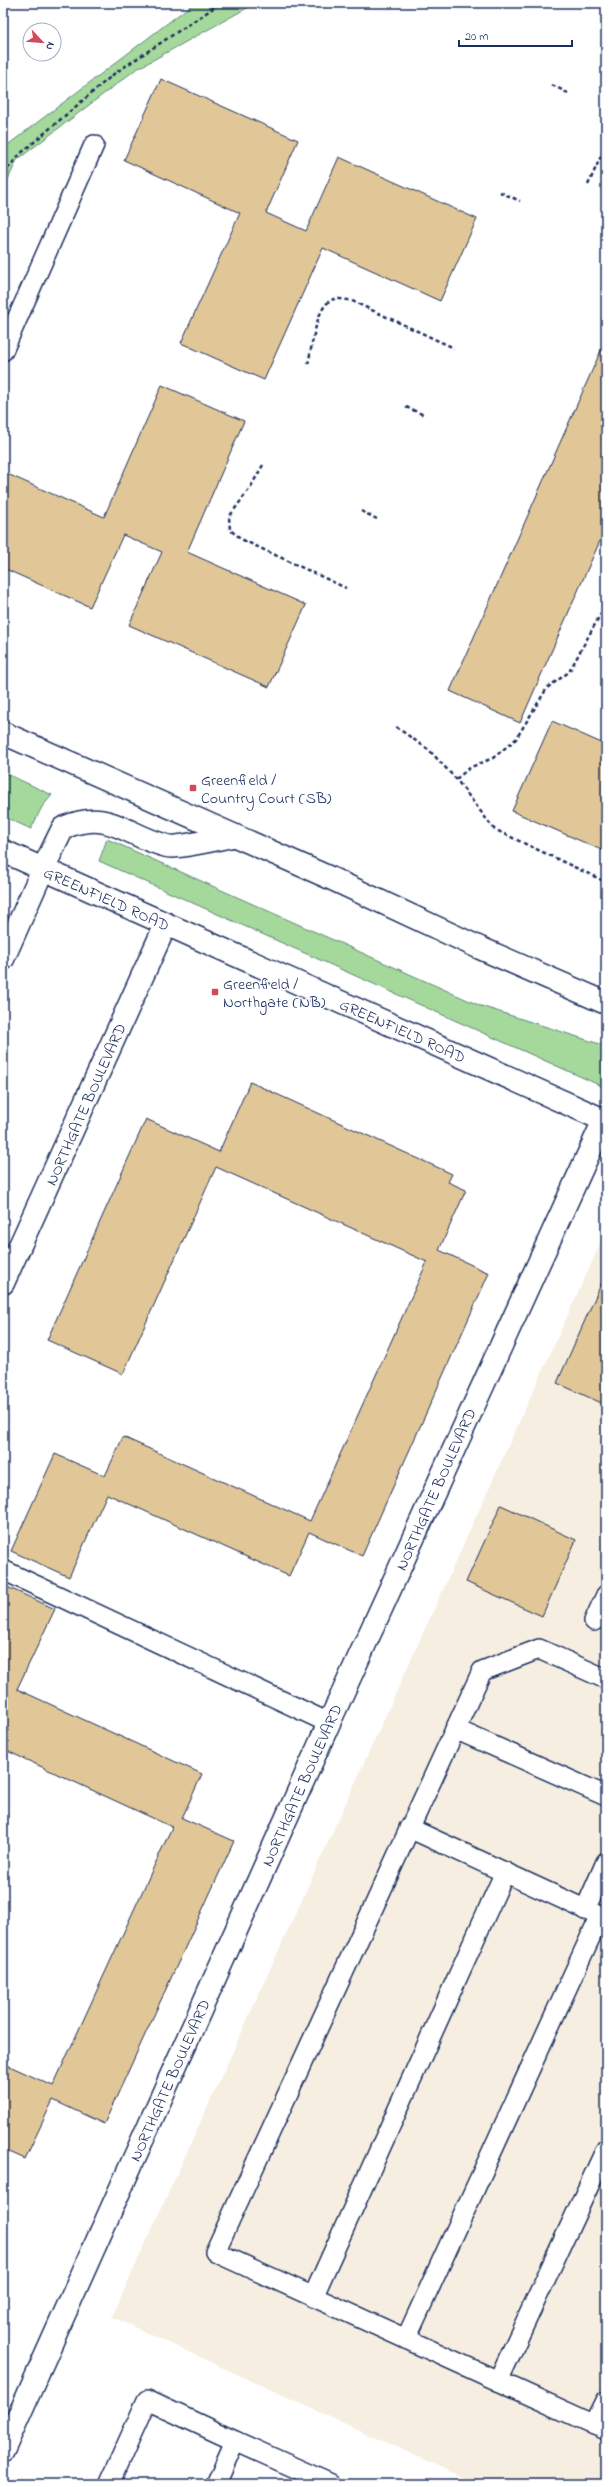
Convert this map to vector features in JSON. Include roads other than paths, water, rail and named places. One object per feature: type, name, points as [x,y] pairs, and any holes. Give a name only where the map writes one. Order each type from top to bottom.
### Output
[{"type":"street","points":[[3,733],[480,948],[606,1003]]},
{"type":"street","points":[[3,960],[43,869],[63,828],[80,820],[102,820],[168,847],[233,836]]},
{"type":"street","name":"GREENFIELD ROAD","points":[[3,851],[605,1121]]},
{"type":"street","name":"NORTHGATE BOULEVARD","points":[[3,1283],[166,924]]},
{"type":"street","name":"NORTHGATE BOULEVARD","points":[[3,2451],[329,1723],[605,1121]]},
{"type":"lane","points":[[3,351],[94,145]]},
{"type":"lane","points":[[3,1570],[329,1723]]},
{"type":"lane","points":[[594,1621],[606,1595]]},
{"type":"lane","points":[[606,1679],[539,1649],[482,1672],[215,2252],[600,2428],[606,2401]]},
{"type":"lane","points":[[455,1729],[606,1796]]},
{"type":"lane","points":[[410,1828],[597,1915]]},
{"type":"lane","points":[[406,2339],[597,1915],[606,1862]]},
{"type":"lane","points":[[313,2297],[505,1872]]},
{"type":"lane","points":[[498,2381],[606,2149]]},
{"type":"lane","points":[[109,2484],[147,2400],[331,2484]]},
{"type":"lane","points":[[216,2484],[235,2441]]},
{"type":"place","name":"Greenfield / Country Court (SB)","points":[[193,788]]},
{"type":"place","name":"Greenfield / Northgate (NB)","points":[[215,992]]}]
